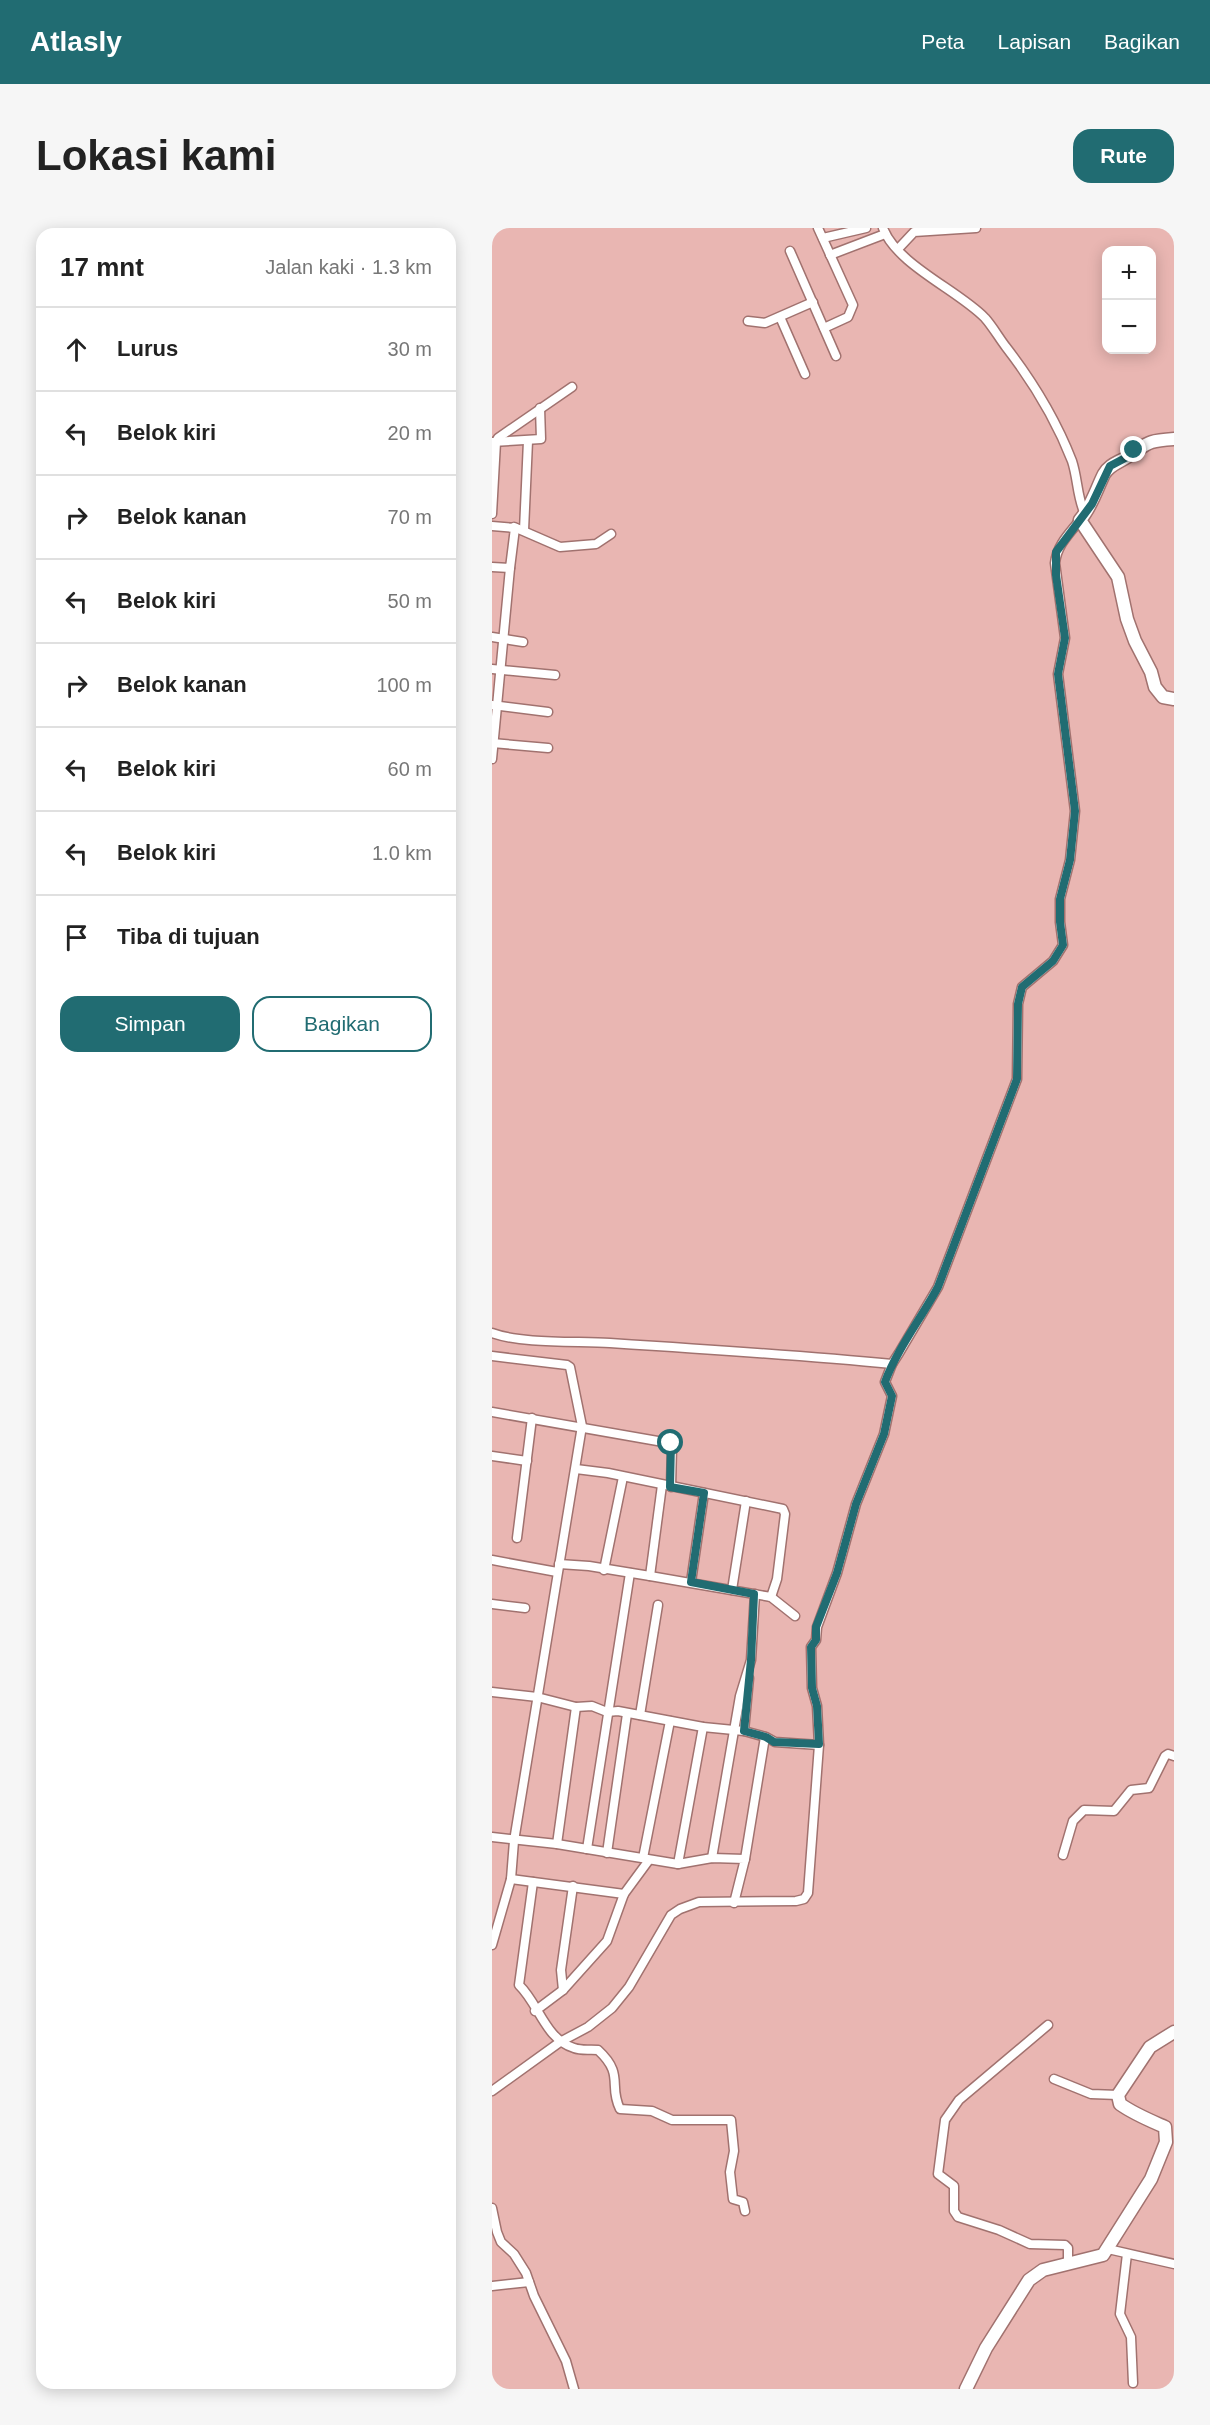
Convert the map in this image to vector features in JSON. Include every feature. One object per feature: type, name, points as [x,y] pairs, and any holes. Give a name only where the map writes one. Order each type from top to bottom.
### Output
[{"type":"street","points":[[818,228],[854,305],[848,317],[824,328]]},
{"type":"street","points":[[823,238],[866,228]]},
{"type":"street","points":[[898,249],[914,232],[976,228]]},
{"type":"street","points":[[830,255],[884,231],[898,249],[986,319],[1026,372],[1063,440],[1076,474],[1083,517],[1118,577],[1127,619],[1135,641],[1151,672],[1155,687],[1163,697],[1174,699]]},
{"type":"street","points":[[790,251],[836,356]]},
{"type":"street","points":[[748,321],[765,323],[813,302]]},
{"type":"street","points":[[780,317],[805,374]]},
{"type":"street","points":[[492,514],[494,442],[572,387]]},
{"type":"street","points":[[494,442],[542,439],[540,408]]},
{"type":"street","points":[[492,2091],[560,2042],[588,2027],[612,2008],[629,1987],[671,1915],[680,1909],[699,1902],[796,1901],[804,1899],[808,1893],[819,1744],[817,1706],[812,1688],[811,1647],[816,1640],[819,1620],[837,1573],[856,1504],[884,1434],[892,1396],[885,1382],[892,1364],[923,1316],[938,1287],[1017,1079],[1018,1004],[1022,987],[1053,961],[1063,945],[1060,899],[1070,860],[1075,811],[1058,674],[1065,638],[1055,563],[1056,552],[1083,517],[1110,466],[1129,456],[1143,444],[1155,440],[1174,439]]},
{"type":"street","points":[[492,759],[496,669],[504,639],[510,568],[519,528],[528,441]]},
{"type":"street","points":[[492,526],[519,528],[560,547],[596,544],[611,534]]},
{"type":"street","points":[[492,567],[510,568]]},
{"type":"street","points":[[492,637],[523,642]]},
{"type":"street","points":[[496,669],[555,675]]},
{"type":"street","points":[[495,706],[548,712]]},
{"type":"street","points":[[493,743],[548,748]]},
{"type":"street","points":[[492,1333],[578,1342],[745,1351],[892,1364]]},
{"type":"street","points":[[492,1356],[570,1367],[582,1426],[514,1841],[510,1879],[492,1945]]},
{"type":"street","points":[[492,1412],[671,1443],[650,1576]]},
{"type":"street","points":[[517,1538],[532,1418]]},
{"type":"street","points":[[492,1456],[527,1461]]},
{"type":"street","points":[[576,1469],[783,1509],[785,1514],[777,1579],[771,1597]]},
{"type":"street","points":[[604,1570],[623,1477]]},
{"type":"street","points":[[691,1582],[704,1493]]},
{"type":"street","points":[[732,1590],[746,1501]]},
{"type":"street","points":[[492,1560],[558,1568],[604,1570],[691,1582],[771,1597],[795,1616]]},
{"type":"street","points":[[587,1850],[630,1573]]},
{"type":"street","points":[[744,1731],[751,1660],[754,1594]]},
{"type":"street","points":[[492,1604],[525,1608]]},
{"type":"street","points":[[640,1715],[658,1605]]},
{"type":"street","points":[[712,1858],[733,1730],[751,1660]]},
{"type":"street","points":[[492,1692],[537,1697],[576,1707],[592,1706],[607,1712],[618,1711],[703,1727],[744,1731],[774,1742],[819,1744]]},
{"type":"street","points":[[557,1844],[576,1707]]},
{"type":"street","points":[[607,1853],[627,1714]]},
{"type":"street","points":[[536,2011],[563,1990],[607,1941],[624,1894],[646,1859],[670,1721]]},
{"type":"street","points":[[678,1864],[703,1727]]},
{"type":"street","points":[[734,1903],[745,1859],[765,1737]]},
{"type":"street","points":[[1063,1855],[1073,1821],[1084,1810],[1114,1811],[1131,1790],[1149,1788],[1165,1756],[1168,1754],[1174,1756]]},
{"type":"street","points":[[492,1837],[557,1844],[678,1864],[712,1858],[745,1859]]},
{"type":"street","points":[[510,1879],[624,1894]]},
{"type":"street","points":[[533,1882],[519,1985],[530,1997],[536,2011],[560,2042],[576,2049],[595,2049],[600,2052],[614,2071],[620,2109],[652,2110],[672,2120],[731,2120],[734,2151],[730,2172],[733,2199],[743,2202],[745,2211]]},
{"type":"street","points":[[563,1990],[561,1970],[573,1886]]},
{"type":"street","points":[[1048,2025],[959,2100],[945,2120],[938,2174],[954,2186],[954,2211],[958,2217],[999,2230],[1030,2244],[1065,2244],[1068,2248],[1068,2263]]},
{"type":"street","points":[[966,2389],[986,2348],[1029,2280],[1043,2270],[1099,2256],[1108,2249],[1152,2179],[1167,2135],[1165,2127],[1139,2116],[1120,2104],[1118,2095],[1150,2047],[1174,2032]]},
{"type":"street","points":[[1054,2079],[1091,2094],[1118,2095]]},
{"type":"street","points":[[492,2208],[501,2242],[514,2254],[529,2282],[566,2361],[574,2389]]},
{"type":"street","points":[[1108,2249],[1174,2264]]},
{"type":"street","points":[[1126,2254],[1120,2314],[1132,2341],[1133,2383]]},
{"type":"street","points":[[492,2286],[529,2282]]},
{"type":"route","points":[[671,1443],[670,1487],[704,1493],[691,1582],[754,1594],[751,1660],[744,1731],[766,1737],[774,1742],[819,1744],[817,1706],[812,1688],[811,1647],[816,1640],[816,1627],[837,1573],[856,1504],[884,1434],[892,1396],[885,1382],[892,1364],[923,1316],[938,1287],[959,1226],[1017,1079],[1018,1004],[1022,987],[1053,961],[1063,945],[1060,899],[1070,860],[1075,811],[1058,674],[1065,638],[1056,575],[1056,552],[1092,504],[1104,473],[1110,466],[1129,456],[1134,450]]}]
